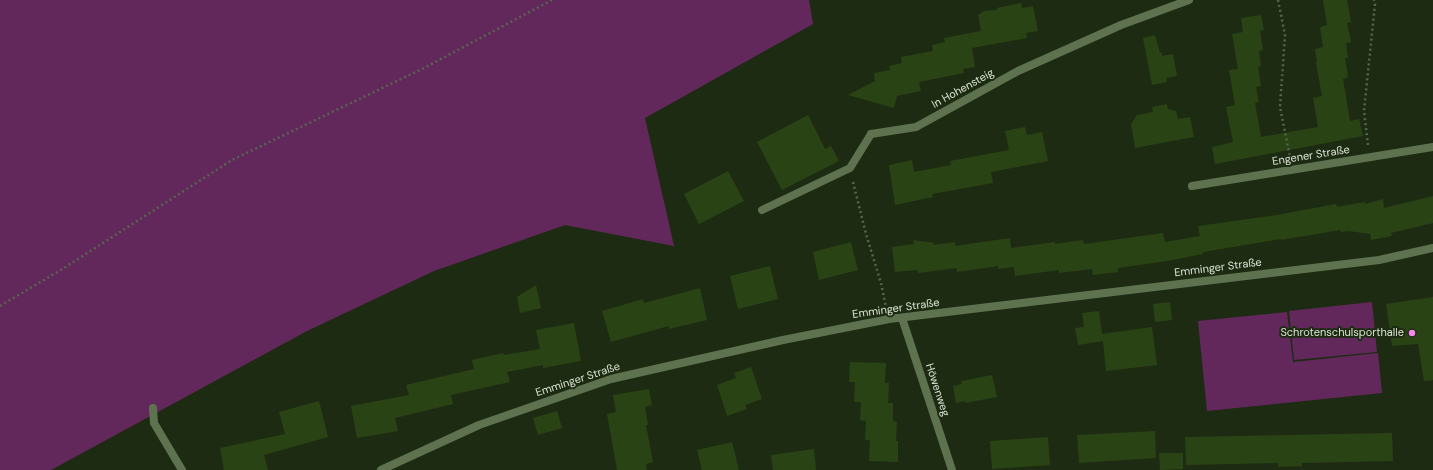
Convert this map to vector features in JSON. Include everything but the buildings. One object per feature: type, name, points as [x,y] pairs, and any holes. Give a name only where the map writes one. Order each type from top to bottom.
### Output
[{"type":"street","name":"In Hohensteig","points":[[850,168],[871,134],[916,128],[1018,71],[1121,25],[1188,0]]},
{"type":"street","name":"Engener Straße","points":[[1192,186],[1433,147]]},
{"type":"street","points":[[762,210],[850,168]]},
{"type":"street","name":"Emminger Straße","points":[[381,470],[479,425],[611,379],[783,340],[889,319],[1379,260],[1433,248]]},
{"type":"street","name":"Höwenweg","points":[[902,318],[952,470]]},
{"type":"street","points":[[153,408],[154,423],[182,470]]},
{"type":"path","points":[[0,306],[64,268],[232,160],[424,68],[552,0]]},
{"type":"path","points":[[1278,0],[1285,35],[1280,107],[1293,170]]},
{"type":"path","points":[[1370,157],[1364,111],[1375,4],[1374,0]]},
{"type":"path","points":[[850,168],[866,234],[881,283],[889,319]]},
{"type":"shaded area","points":[[0,0],[809,0],[813,24],[645,118],[674,246],[565,225],[434,271],[307,331],[51,470],[0,470]]},
{"type":"shaded area","points":[[1372,302],[1377,352],[1294,360],[1289,311]]},
{"type":"shaded area","points":[[1287,312],[1293,362],[1378,353],[1382,393],[1207,411],[1198,321]]},
{"type":"place","name":"Schrotenschulsporthalle","points":[[1412,333]]}]
